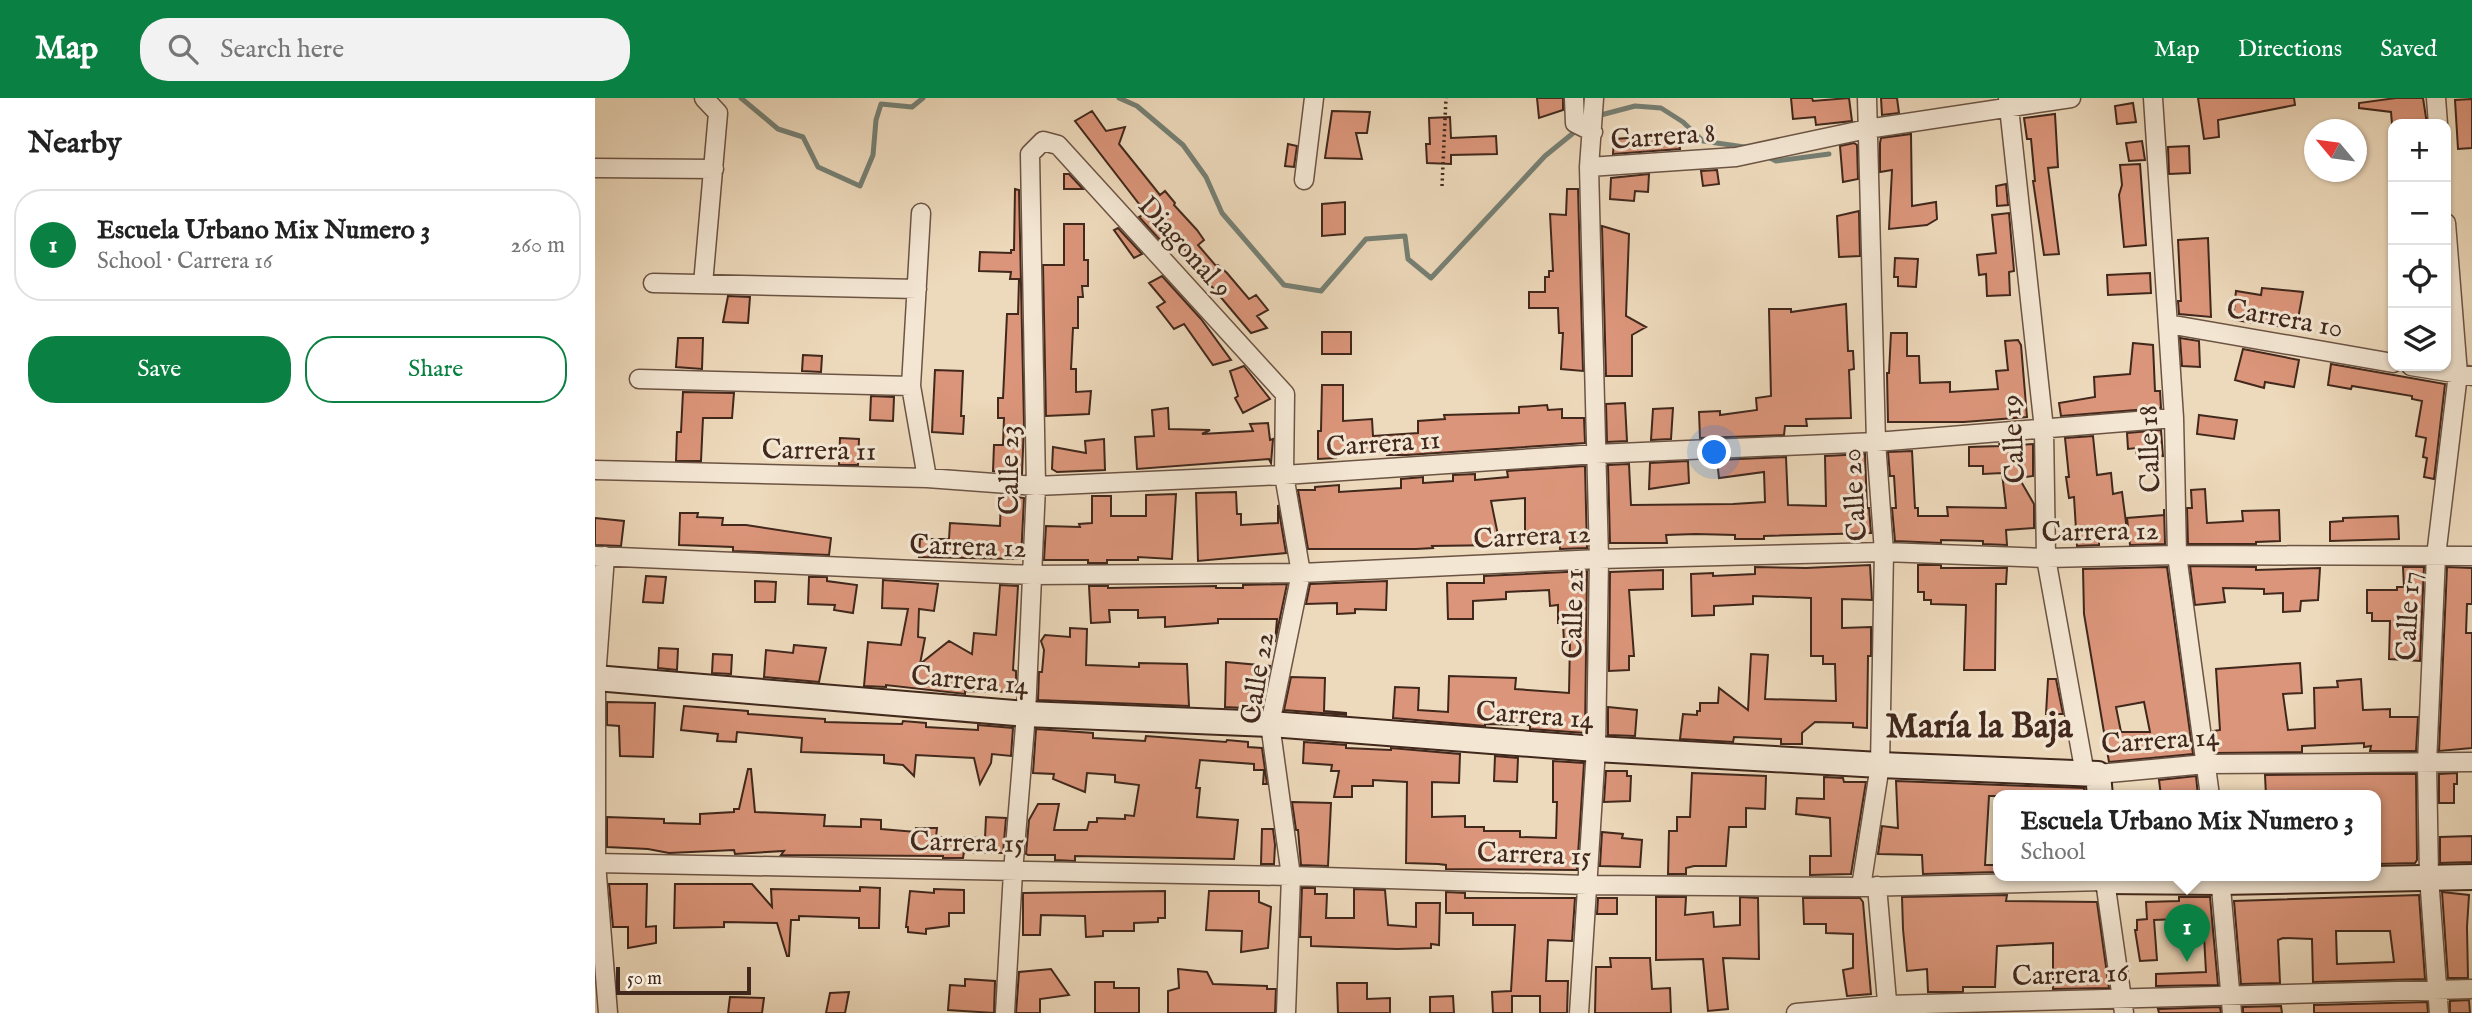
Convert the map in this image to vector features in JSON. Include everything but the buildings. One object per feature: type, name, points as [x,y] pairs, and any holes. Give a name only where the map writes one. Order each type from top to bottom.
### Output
[{"type":"street","points":[[703,284],[718,113],[704,98]]},
{"type":"street","points":[[1304,180],[1314,98]]},
{"type":"street","points":[[1574,98],[1575,123],[1593,132]]},
{"type":"street","name":"Calle 21","points":[[1579,1013],[1596,749],[1599,559],[1589,167],[1594,98]]},
{"type":"street","name":"Calle 20","points":[[1867,98],[1876,442],[1884,552],[1880,765],[1869,886],[1888,1009]]},
{"type":"street","name":"Carrera 8","points":[[1589,167],[1736,157],[2009,103],[2071,98]]},
{"type":"street","name":"Calle 18","points":[[2153,98],[2174,418],[2177,555],[2209,790]]},
{"type":"street","points":[[2436,98],[2438,119]]},
{"type":"street","name":"Calle 19","points":[[2009,103],[2044,429],[2046,558],[2094,781]]},
{"type":"street","name":"Diagonal 9","points":[[1043,141],[1058,145],[1285,394]]},
{"type":"street","name":"Calle 23","points":[[1005,1013],[1026,714],[1036,486],[1030,154],[1043,141]]},
{"type":"street","points":[[595,168],[714,169]]},
{"type":"street","points":[[921,213],[911,386],[927,478]]},
{"type":"street","name":"Calle 17","points":[[2439,1013],[2429,877],[2427,763],[2436,556],[2465,375],[2449,245]]},
{"type":"street","points":[[653,283],[916,289]]},
{"type":"street","name":"Carrera 10","points":[[2168,324],[2388,362]]},
{"type":"street","points":[[2441,371],[2465,375]]},
{"type":"street","points":[[639,379],[911,386]]},
{"type":"street","name":"Calle 22","points":[[1285,394],[1284,475],[1301,572],[1270,724],[1291,876],[1286,1013]]},
{"type":"street","name":"Carrera 11","points":[[595,470],[927,478],[1036,486],[1284,475],[1596,454],[1876,442],[2174,418]]},
{"type":"street","name":"Carrera 12","points":[[600,556],[1032,575],[1301,572],[1599,559],[1884,552],[2046,558],[2472,555]]},
{"type":"street","points":[[600,556],[595,678],[596,863],[608,1013]]},
{"type":"street","name":"Carrera 14","points":[[595,678],[1026,714],[1270,724],[1596,749],[1880,765],[2094,781],[2206,764],[2472,762]]},
{"type":"street","name":"Carrera 15","points":[[596,863],[1291,876],[1587,885],[1869,886],[2038,881]]},
{"type":"street","name":"Carrera 15","points":[[2381,877],[2472,877]]},
{"type":"street","points":[[2105,881],[2123,1005]]},
{"type":"street","points":[[2220,881],[2232,1013]]},
{"type":"street","name":"Carrera 16","points":[[1796,1013],[2123,1005],[2230,995],[2472,989]]},
{"type":"path","points":[[1442,186],[1446,98]]},
{"type":"waterway","points":[[741,98],[778,129],[803,137],[818,167],[860,186],[873,155],[876,120],[881,104],[912,107],[923,98]]},
{"type":"waterway","points":[[1119,98],[1137,106],[1183,145],[1206,177],[1222,213],[1284,285],[1321,291],[1366,239],[1405,236],[1408,259],[1431,278],[1545,156],[1577,130]]},
{"type":"waterway","points":[[1597,116],[1635,106],[1661,108],[1683,122],[1703,141],[1751,148]]},
{"type":"waterway","points":[[1766,156],[1776,161],[1829,154]]},
{"type":"place","name":"Escuela Urbano Mix Numero 3","points":[[2187,962]]},
{"type":"district","name":"María la Baja","points":[[1979,725]]}]
